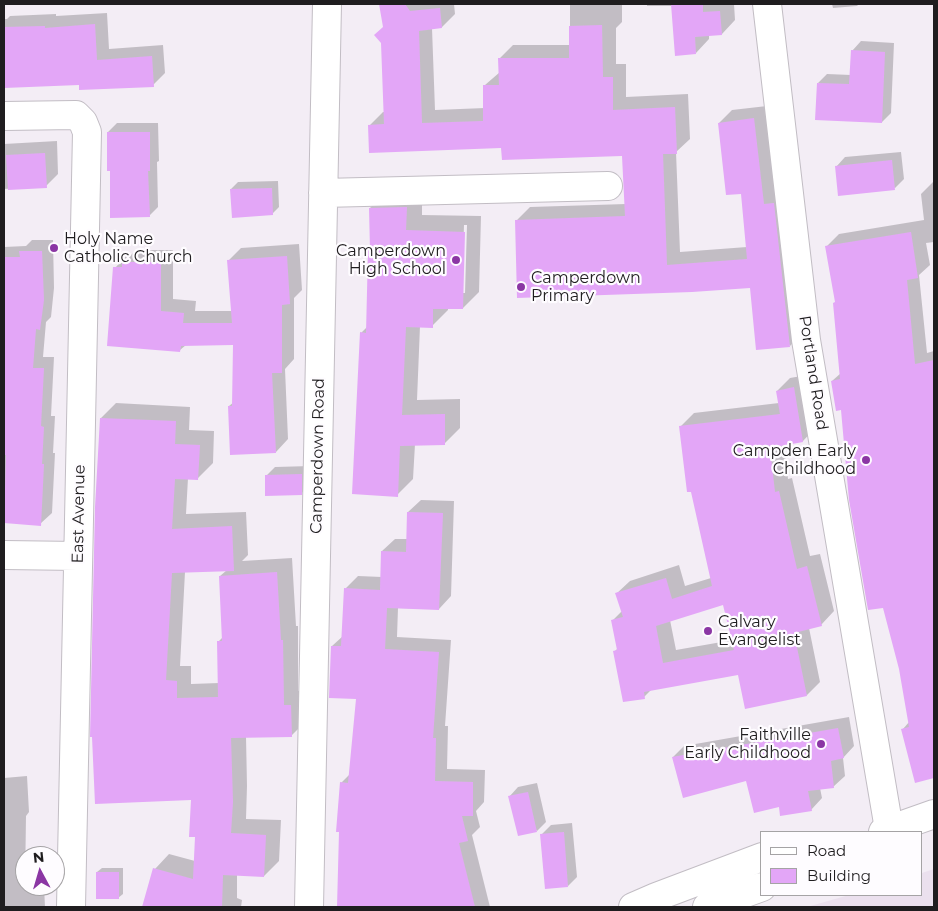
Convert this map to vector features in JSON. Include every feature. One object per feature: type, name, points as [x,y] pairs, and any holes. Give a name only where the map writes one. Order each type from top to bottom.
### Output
[{"type":"street","name":"Camperdown Road","points":[[309,907],[324,193],[326,4]]},
{"type":"street","name":"Portland Road","points":[[767,4],[806,340],[880,831]]},
{"type":"street","name":"East Avenue","points":[[4,116],[76,115],[83,122],[87,132],[71,907]]},
{"type":"street","points":[[324,193],[608,186]]},
{"type":"street","points":[[4,555],[78,556]]},
{"type":"street","points":[[880,831],[934,814]]},
{"type":"street","points":[[633,907],[760,858]]},
{"type":"street","points":[[707,907],[760,888]]},
{"type":"shaded area","points":[[934,869],[934,907],[807,907],[846,896],[923,896],[923,873]]},
{"type":"building","points":[[379,4],[405,4],[410,11],[440,8],[442,28],[419,31],[422,123],[483,121],[483,85],[499,85],[498,58],[569,58],[569,26],[602,25],[603,77],[613,77],[613,110],[675,107],[677,154],[663,154],[667,265],[747,259],[741,194],[726,195],[718,123],[754,118],[764,204],[774,203],[790,347],[756,350],[750,288],[692,292],[517,298],[515,220],[625,216],[622,156],[502,160],[501,148],[369,153],[368,125],[384,124],[381,43],[374,35],[383,27]]},
{"type":"building","points":[[671,4],[703,4],[703,12],[720,11],[722,35],[695,37],[696,54],[675,56]]},
{"type":"building","points":[[95,24],[97,60],[152,56],[154,87],[79,90],[79,85],[4,88],[4,27],[45,26],[45,28]]},
{"type":"building","points":[[851,50],[885,52],[882,123],[815,120],[817,83],[849,84]]},
{"type":"building","points":[[107,132],[150,132],[150,171],[148,171],[150,217],[110,218],[110,171],[107,171]]},
{"type":"building","points":[[45,153],[47,188],[8,190],[6,155]]},
{"type":"building","points":[[892,160],[895,190],[838,196],[835,166]]},
{"type":"building","points":[[272,188],[273,215],[232,218],[230,189]]},
{"type":"building","points":[[407,207],[406,230],[465,232],[463,309],[433,309],[433,328],[406,327],[402,415],[445,414],[445,445],[400,446],[398,497],[352,494],[360,332],[366,333],[368,250],[370,250],[369,208]]},
{"type":"building","points":[[911,232],[918,278],[907,280],[915,364],[934,360],[934,778],[915,783],[901,729],[909,727],[899,669],[883,608],[868,610],[849,500],[841,410],[836,411],[831,381],[840,379],[833,303],[835,302],[825,246]]},
{"type":"building","points":[[19,251],[42,251],[44,300],[40,330],[36,329],[33,368],[44,368],[41,426],[44,427],[42,464],[44,464],[41,526],[4,523],[6,455],[4,455],[4,257],[20,257]]},
{"type":"building","points":[[287,256],[290,304],[282,305],[282,373],[272,373],[276,453],[230,455],[228,406],[232,406],[233,345],[181,346],[180,352],[107,346],[113,267],[122,267],[122,262],[161,262],[161,311],[184,313],[183,323],[232,323],[227,260]]},
{"type":"building","points":[[794,387],[803,442],[770,448],[775,492],[779,491],[797,569],[807,566],[822,626],[794,633],[807,696],[745,709],[738,675],[644,692],[645,699],[623,702],[613,651],[617,650],[611,620],[623,617],[615,593],[666,578],[672,599],[712,586],[691,492],[687,492],[679,426],[780,414],[776,391]],"holes":[[[723,605],[734,650],[663,663],[656,626]]]},
{"type":"building","points":[[100,418],[176,421],[175,444],[200,445],[198,480],[175,479],[172,529],[232,526],[234,571],[172,573],[166,680],[177,681],[177,698],[218,697],[217,641],[222,641],[219,576],[277,572],[281,640],[283,640],[284,705],[291,705],[292,737],[231,738],[233,802],[231,833],[266,835],[264,877],[223,875],[222,907],[142,907],[153,868],[193,879],[195,837],[189,837],[191,800],[95,804],[92,737],[90,737],[95,507]]},
{"type":"building","points":[[302,474],[302,495],[265,496],[265,475]]},
{"type":"building","points":[[407,512],[443,513],[439,610],[387,608],[385,649],[439,652],[433,738],[436,738],[435,781],[473,782],[473,816],[462,816],[468,841],[459,843],[475,907],[337,907],[339,832],[336,832],[340,782],[348,783],[356,699],[329,698],[331,646],[341,646],[344,588],[380,590],[381,551],[406,552]]},
{"type":"building","points":[[838,728],[844,758],[831,761],[834,788],[808,791],[812,811],[780,816],[779,807],[754,813],[746,781],[683,798],[672,757]]},
{"type":"building","points":[[528,792],[537,832],[518,836],[508,796]]},
{"type":"building","points":[[564,832],[568,887],[545,889],[540,834]]},
{"type":"building","points":[[96,872],[119,872],[119,899],[96,899]]},
{"type":"place","name":"Holy Name Catholic Church","points":[[54,248]]},
{"type":"place","name":"Camperdown High School","points":[[456,260]]},
{"type":"place","name":"Camperdown Primary","points":[[521,287]]},
{"type":"place","name":"Campden Early Childhood","points":[[866,460]]},
{"type":"place","name":"Calvary Evangelist","points":[[708,631]]},
{"type":"place","name":"Faithville Early Childhood","points":[[821,744]]}]
